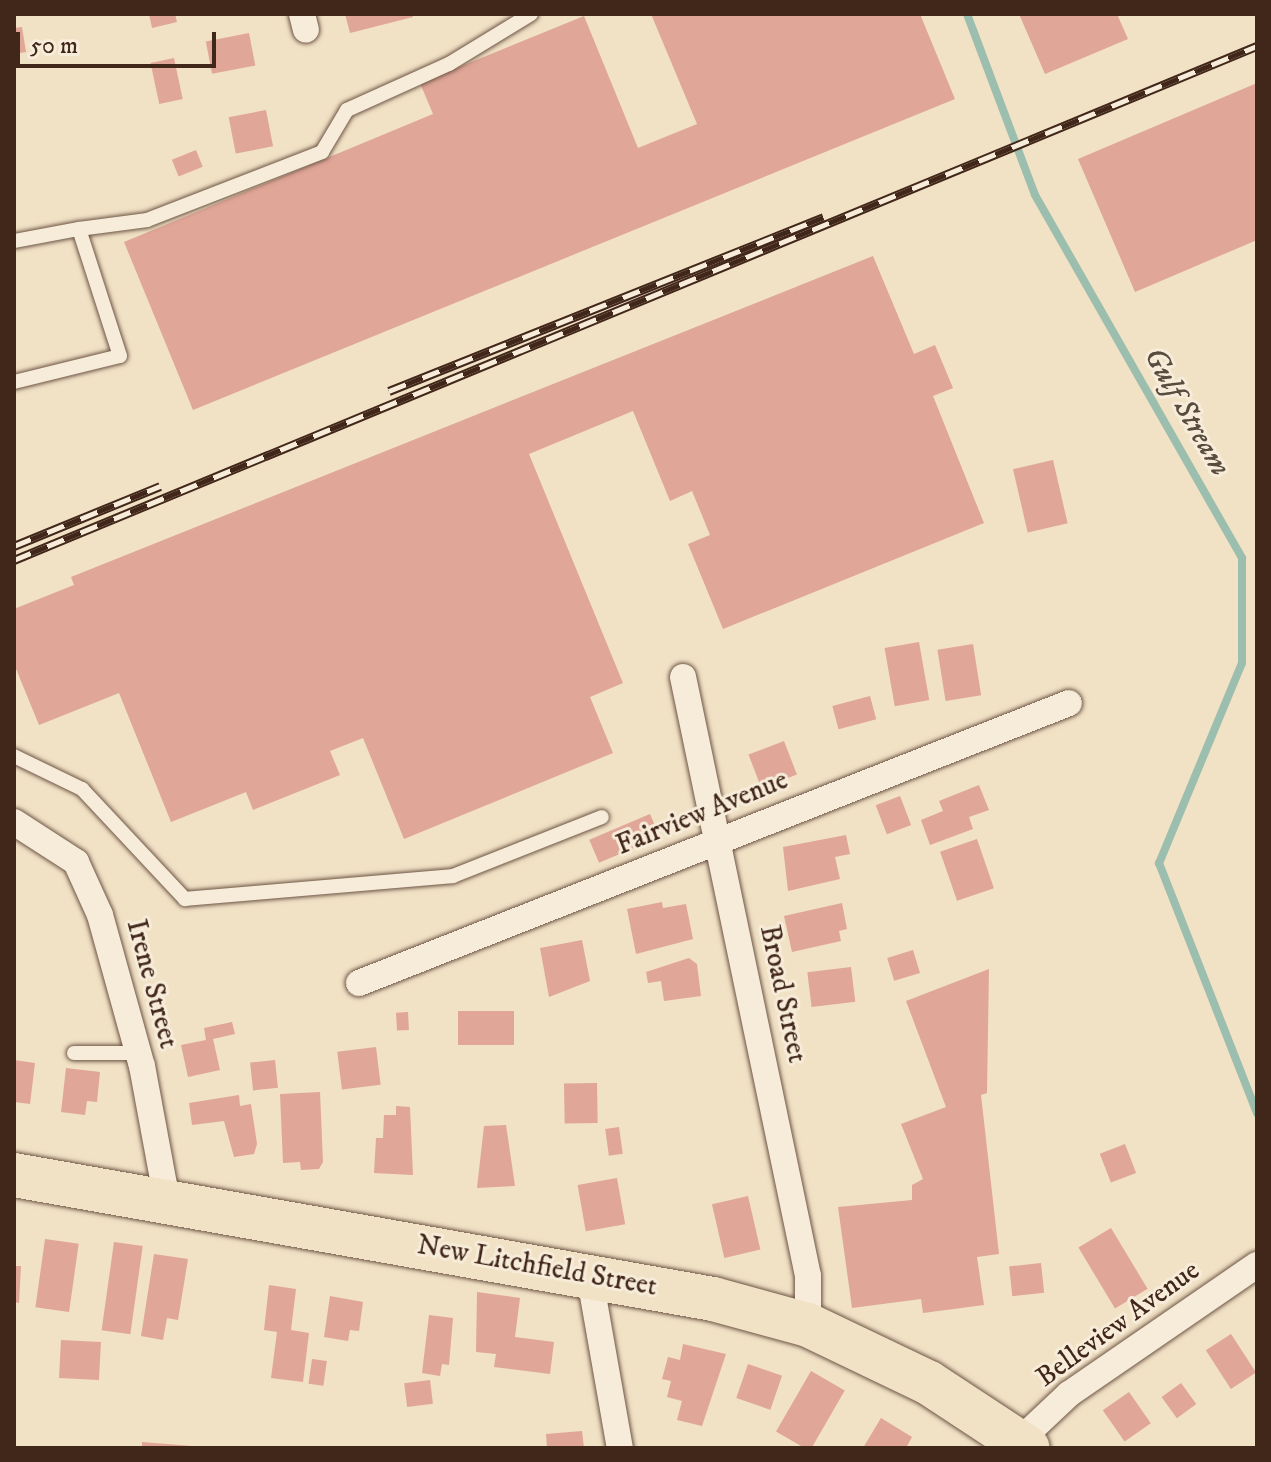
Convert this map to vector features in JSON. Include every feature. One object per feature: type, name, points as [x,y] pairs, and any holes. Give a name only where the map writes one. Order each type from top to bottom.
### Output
[{"type":"highway","name":"New Litchfield Street","points":[[14,1175],[589,1273],[808,1325],[929,1383],[1024,1444]]},
{"type":"street","name":"Broad Street","points":[[683,677],[808,1276],[808,1325]]},
{"type":"street","name":"Fairview Avenue","points":[[359,983],[1069,703]]},
{"type":"street","name":"Irene Street","points":[[14,822],[76,862],[100,915],[138,1053],[167,1201]]},
{"type":"street","name":"Belleview Avenue","points":[[1024,1444],[1069,1394],[1257,1265]]},
{"type":"street","points":[[589,1273],[620,1448]]},
{"type":"lane","points":[[14,241],[147,220],[322,152],[347,110],[449,64],[531,14]]},
{"type":"lane","points":[[14,382],[120,356],[79,229]]},
{"type":"lane","points":[[14,756],[82,789],[185,899],[453,876],[602,817]]},
{"type":"lane","points":[[74,1053],[138,1053]]},
{"type":"building","points":[[149,14],[175,14],[177,22],[152,28]]},
{"type":"building","points":[[345,14],[412,14],[413,17],[350,33]]},
{"type":"building","points":[[651,14],[920,14],[955,99],[193,410],[124,242],[433,114],[420,83],[584,16],[638,148],[697,124]]},
{"type":"building","points":[[1019,14],[1117,14],[1128,39],[1045,74]]},
{"type":"building","points":[[22,27],[26,52],[14,54],[14,28]]},
{"type":"building","points":[[249,33],[255,65],[212,74],[206,41]]},
{"type":"building","points":[[174,58],[183,99],[159,104],[151,63]]},
{"type":"building","points":[[1257,83],[1257,240],[1135,292],[1078,159]]},
{"type":"building","points":[[266,110],[273,146],[236,154],[229,117]]},
{"type":"building","points":[[196,150],[203,167],[179,176],[172,160]]},
{"type":"building","points":[[873,256],[914,354],[935,345],[953,388],[933,396],[984,523],[723,629],[688,544],[710,535],[692,491],[670,501],[633,411],[529,454],[623,683],[590,697],[613,753],[404,839],[363,738],[330,751],[340,775],[253,810],[246,792],[171,822],[119,693],[39,725],[14,664],[14,609],[74,585],[71,577]]},
{"type":"building","points":[[1053,460],[1068,523],[1028,533],[1013,469]]},
{"type":"building","points":[[919,642],[929,700],[895,706],[885,648]]},
{"type":"building","points":[[973,644],[981,695],[946,701],[937,650]]},
{"type":"building","points":[[870,696],[876,719],[839,729],[832,706]]},
{"type":"building","points":[[784,741],[797,775],[761,788],[749,755]]},
{"type":"building","points":[[979,785],[989,810],[969,817],[973,829],[930,845],[921,820],[943,811],[939,801]]},
{"type":"building","points":[[900,796],[911,825],[887,834],[876,805]]},
{"type":"building","points":[[650,814],[660,837],[599,863],[589,840]]},
{"type":"building","points":[[846,835],[850,854],[835,857],[840,879],[788,891],[783,847]]},
{"type":"building","points":[[977,839],[994,888],[957,901],[940,852]]},
{"type":"building","points":[[662,902],[663,908],[686,904],[693,939],[636,954],[627,909]]},
{"type":"building","points":[[842,903],[847,929],[839,931],[841,941],[792,952],[784,916]]},
{"type":"building","points":[[582,940],[590,981],[549,997],[540,948]]},
{"type":"building","points":[[913,950],[920,973],[894,981],[887,958]]},
{"type":"building","points":[[689,958],[697,964],[701,996],[664,1001],[661,981],[648,983],[646,972]]},
{"type":"building","points":[[851,967],[855,1002],[812,1007],[807,972]]},
{"type":"building","points":[[989,969],[987,1093],[981,1095],[999,1254],[977,1257],[984,1305],[923,1313],[921,1299],[852,1308],[838,1207],[912,1200],[912,1185],[923,1179],[901,1124],[946,1107],[906,1001]]},
{"type":"building","points":[[458,1011],[514,1011],[514,1045],[458,1045]]},
{"type":"building","points":[[408,1012],[409,1030],[397,1031],[396,1013]]},
{"type":"building","points":[[232,1022],[235,1034],[213,1039],[220,1070],[188,1077],[181,1045],[206,1040],[204,1028]]},
{"type":"building","points":[[376,1047],[381,1085],[342,1089],[337,1052]]},
{"type":"building","points":[[14,1060],[35,1063],[30,1104],[14,1102]]},
{"type":"building","points":[[275,1060],[278,1088],[253,1090],[250,1063]]},
{"type":"building","points":[[66,1068],[100,1072],[97,1102],[87,1101],[85,1115],[61,1112]]},
{"type":"building","points":[[597,1083],[598,1123],[565,1124],[564,1084]]},
{"type":"building","points":[[320,1092],[323,1162],[319,1169],[301,1170],[300,1162],[283,1163],[280,1094]]},
{"type":"building","points":[[239,1095],[240,1106],[251,1104],[257,1144],[254,1154],[234,1157],[224,1121],[192,1125],[189,1103]]},
{"type":"building","points":[[396,1106],[410,1107],[413,1175],[374,1173],[376,1138],[383,1138],[384,1115],[396,1115]]},
{"type":"building","points":[[506,1125],[515,1186],[477,1188],[484,1126]]},
{"type":"building","points":[[619,1127],[623,1154],[609,1156],[605,1129]]},
{"type":"building","points":[[1125,1144],[1136,1173],[1111,1183],[1100,1154]]},
{"type":"building","points":[[617,1178],[625,1224],[586,1231],[578,1185]]},
{"type":"building","points":[[748,1196],[760,1250],[724,1258],[712,1204]]},
{"type":"building","points":[[1111,1228],[1148,1289],[1115,1308],[1078,1248]]},
{"type":"building","points":[[45,1239],[79,1244],[69,1312],[35,1307]]},
{"type":"building","points":[[114,1242],[143,1246],[130,1334],[102,1330]]},
{"type":"building","points":[[154,1254],[188,1259],[178,1320],[167,1318],[163,1340],[141,1336]]},
{"type":"building","points":[[1041,1263],[1044,1293],[1012,1296],[1009,1266]]},
{"type":"building","points":[[14,1266],[21,1266],[19,1303],[14,1302]]},
{"type":"building","points":[[269,1285],[296,1289],[291,1330],[309,1333],[303,1382],[271,1378],[277,1332],[264,1330]]},
{"type":"building","points":[[477,1292],[520,1298],[515,1337],[554,1342],[550,1374],[494,1367],[496,1354],[476,1352]]},
{"type":"building","points":[[330,1296],[363,1302],[359,1331],[350,1330],[348,1341],[324,1337]]},
{"type":"building","points":[[429,1315],[453,1318],[449,1365],[442,1364],[440,1376],[422,1373]]},
{"type":"building","points":[[1231,1334],[1256,1373],[1231,1389],[1206,1350]]},
{"type":"building","points":[[61,1340],[101,1342],[99,1380],[59,1378]]},
{"type":"building","points":[[683,1344],[726,1354],[702,1426],[677,1420],[682,1401],[667,1397],[671,1381],[662,1379],[668,1357],[680,1360]]},
{"type":"building","points":[[312,1359],[327,1361],[323,1386],[309,1384]]},
{"type":"building","points":[[748,1364],[782,1376],[770,1410],[736,1398]]},
{"type":"building","points":[[811,1371],[845,1390],[812,1448],[804,1448],[776,1432]]},
{"type":"building","points":[[430,1380],[433,1404],[407,1407],[404,1383]]},
{"type":"building","points":[[1181,1383],[1196,1404],[1177,1418],[1162,1397]]},
{"type":"building","points":[[1129,1392],[1151,1423],[1125,1441],[1103,1410]]},
{"type":"building","points":[[881,1418],[912,1437],[906,1448],[863,1448]]},
{"type":"building","points":[[582,1431],[584,1448],[547,1448],[546,1434]]},
{"type":"building","points":[[142,1442],[192,1446],[192,1448],[142,1448]]},
{"type":"waterway","name":"Gulf Stream","points":[[967,14],[1035,195],[1242,558],[1242,663],[1159,863],[1257,1113]]},
{"type":"railway","points":[[14,560],[1257,46]]},
{"type":"railway","points":[[389,391],[823,217]]},
{"type":"railway","points":[[14,546],[160,486]]}]
